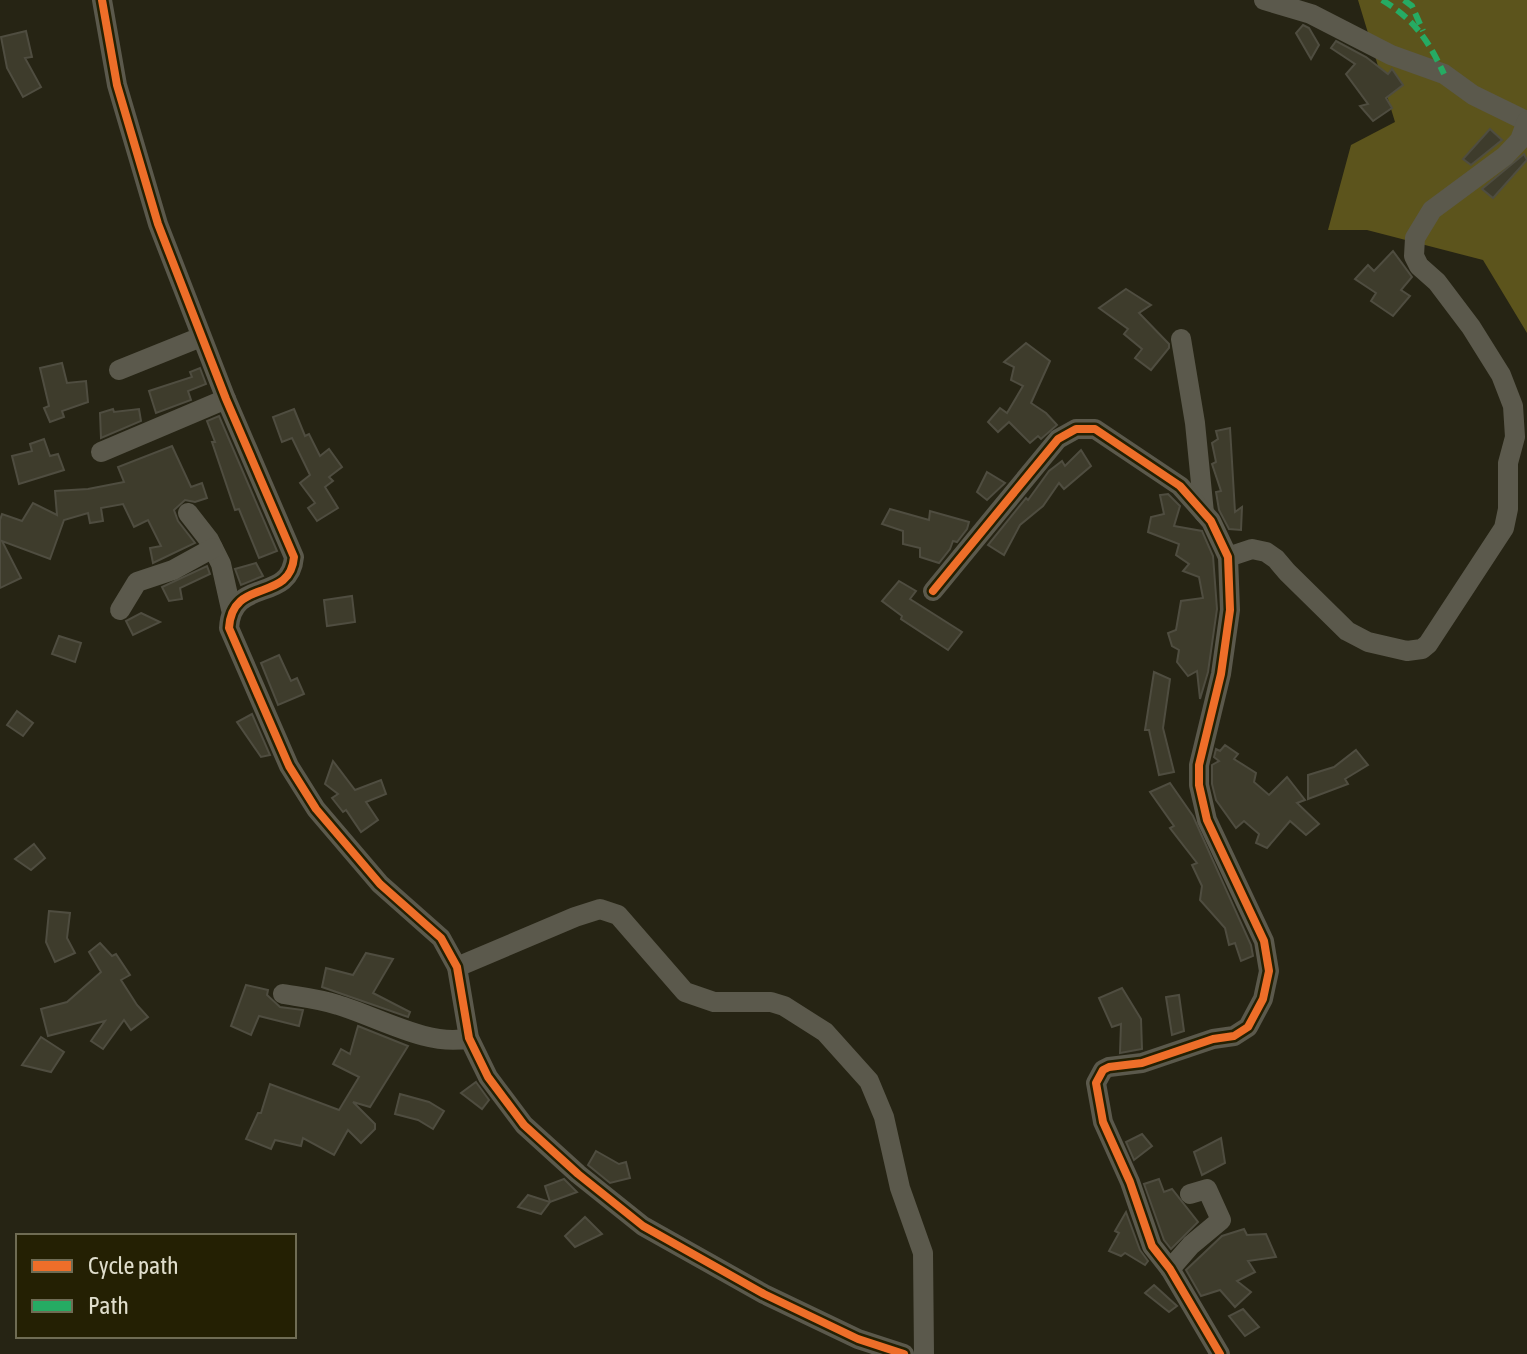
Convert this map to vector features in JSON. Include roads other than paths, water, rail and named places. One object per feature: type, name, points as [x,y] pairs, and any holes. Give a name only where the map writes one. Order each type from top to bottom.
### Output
[{"type":"street","points":[[102,0],[117,85],[158,224],[226,399],[294,557],[293,569],[285,579],[238,601],[231,609]]},
{"type":"street","points":[[1228,557],[1252,549],[1266,552],[1347,631],[1368,642],[1407,651],[1422,649],[1504,528],[1508,509],[1508,463],[1515,437],[1513,406],[1501,375],[1462,316],[1414,256],[1415,238],[1432,210],[1505,156],[1520,140],[1527,121],[1473,95],[1444,74],[1391,55],[1311,14],[1264,0]]},
{"type":"street","points":[[119,370],[201,337]]},
{"type":"street","points":[[1181,339],[1195,423],[1204,513]]},
{"type":"street","points":[[101,452],[226,399]]},
{"type":"street","points":[[933,591],[1058,439],[1076,429],[1095,429],[1180,486],[1211,521],[1228,557],[1230,610],[1221,674],[1199,765],[1199,785],[1207,820],[1264,941],[1269,971],[1263,999],[1248,1027],[1234,1036],[1213,1039],[1142,1063],[1109,1067],[1103,1070],[1096,1083],[1103,1122],[1130,1182],[1152,1246],[1170,1269],[1220,1354]]},
{"type":"street","points":[[188,513],[221,564],[231,609],[229,628],[289,766],[316,809],[380,884],[441,938],[457,967],[469,1038],[488,1077],[524,1125],[578,1174],[643,1226],[764,1294],[858,1339],[904,1354]]},
{"type":"street","points":[[120,610],[137,582],[173,570],[213,548]]},
{"type":"street","points":[[457,967],[600,909],[618,915],[685,992],[714,1002],[771,1002],[784,1006],[825,1032],[869,1081],[884,1117],[900,1188],[923,1253],[924,1354]]},
{"type":"street","points":[[283,994],[336,1004],[418,1034],[456,1041],[469,1038]]},
{"type":"street","points":[[1170,1269],[1191,1245],[1221,1220],[1207,1189],[1190,1194]]}]
